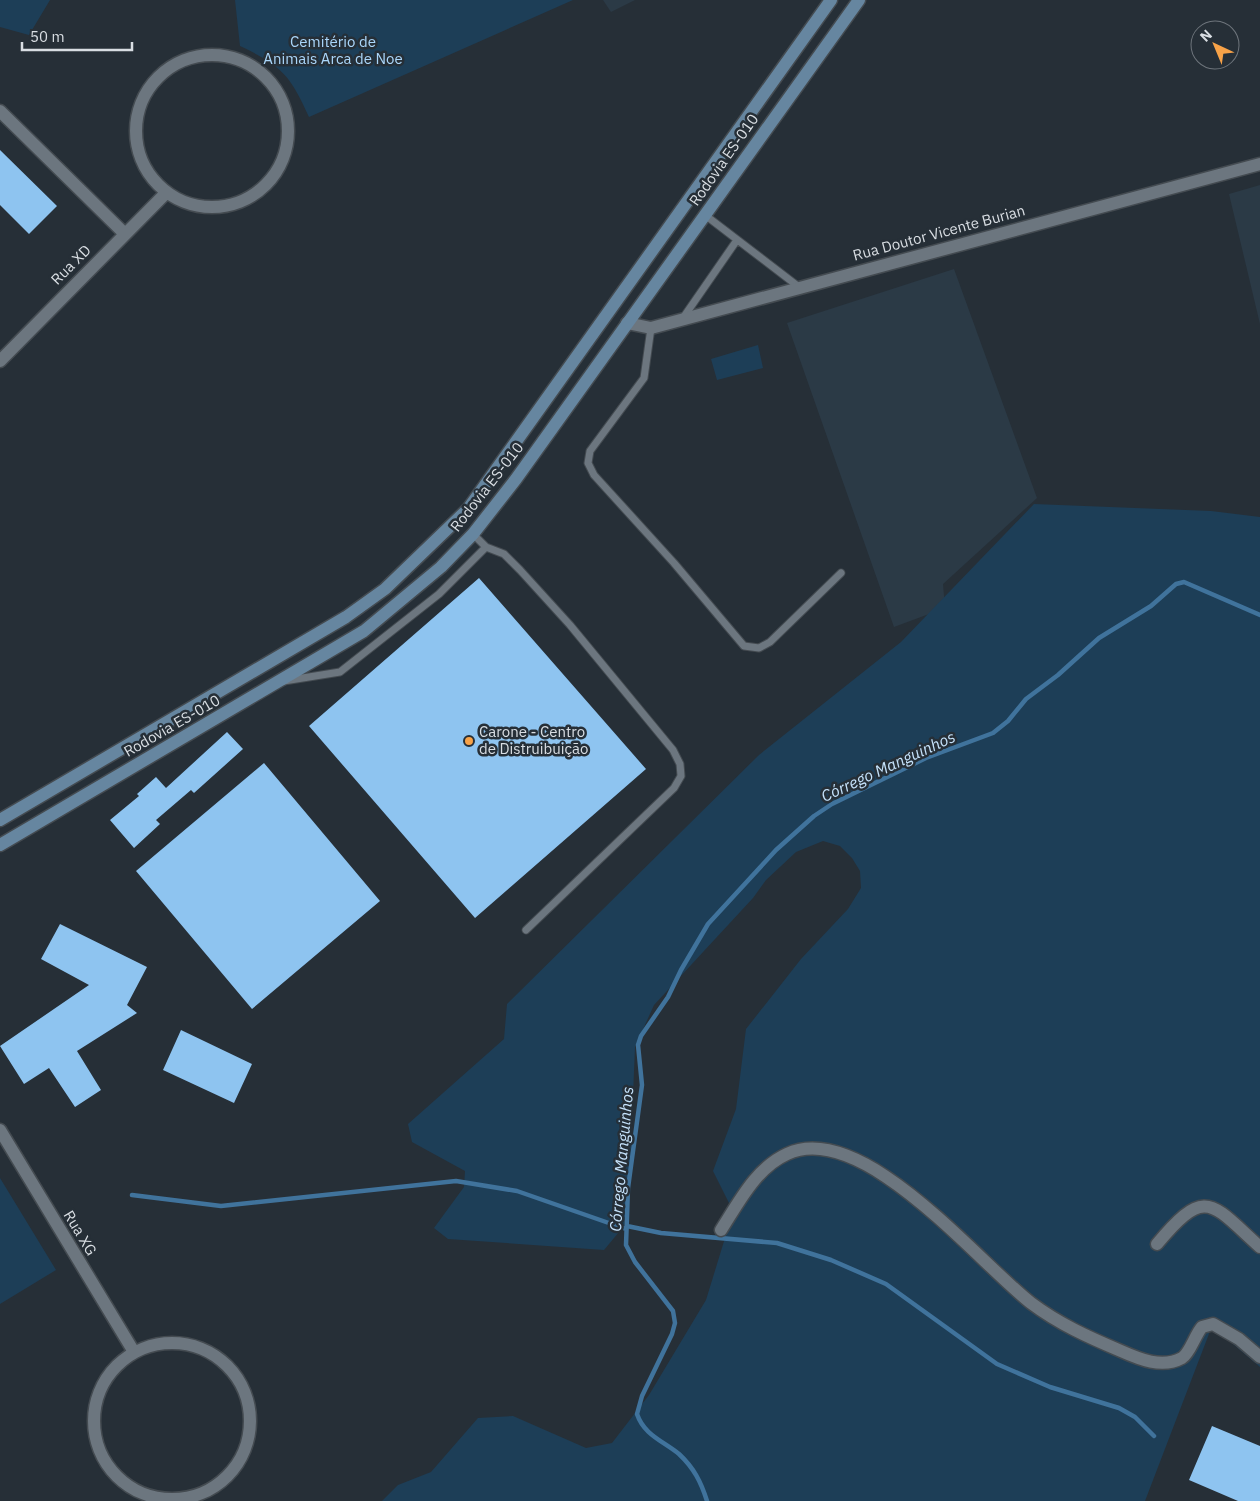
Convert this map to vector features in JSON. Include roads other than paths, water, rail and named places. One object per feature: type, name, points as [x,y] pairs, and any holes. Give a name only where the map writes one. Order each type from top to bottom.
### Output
[{"type":"main road","name":"Rodovia ES-010","points":[[0,820],[346,617],[385,589],[468,510],[830,0]]},
{"type":"main road","name":"Rodovia ES-010","points":[[0,845],[356,636],[390,611],[441,566],[473,534],[516,479],[859,0]]},
{"type":"street","points":[[227,55],[258,69],[281,95],[289,128],[282,162],[262,190],[231,205],[214,206],[197,206],[166,192],[143,166],[135,133],[142,100],[162,72],[193,56],[227,55]]},
{"type":"street","points":[[0,111],[125,234]]},
{"type":"street","name":"Rua Doutor Vicente Burian","points":[[627,323],[651,328],[1260,164]]},
{"type":"street","name":"Rua XD","points":[[0,361],[166,192]]},
{"type":"street","name":"Rua XG","points":[[0,1130],[134,1352]]},
{"type":"street","points":[[721,1230],[751,1184],[779,1158],[801,1150],[829,1149],[871,1167],[903,1187],[1028,1301],[1070,1329],[1132,1356],[1167,1364],[1184,1357],[1202,1327],[1213,1324],[1239,1339],[1260,1357]]},
{"type":"street","points":[[1156,1244],[1176,1220],[1194,1208],[1207,1205],[1216,1208],[1260,1247]]},
{"type":"street","points":[[158,1343],[184,1343],[209,1351],[230,1367],[244,1388],[251,1413],[248,1440],[245,1447],[238,1463],[221,1482],[198,1495],[172,1500],[147,1496],[124,1484],[106,1465],[95,1441],[93,1415],[99,1390],[113,1368],[134,1352],[158,1343]]},
{"type":"lane","points":[[705,216],[799,287]]},
{"type":"lane","points":[[684,318],[737,240]]},
{"type":"lane","points":[[651,328],[644,378],[590,451],[588,464],[594,476],[674,563],[744,646],[759,648],[770,642],[841,573]]},
{"type":"lane","points":[[473,534],[486,547],[508,558],[570,625],[673,750],[680,764],[681,776],[674,788],[526,930]]},
{"type":"lane","points":[[281,681],[340,672],[439,594],[486,547]]},
{"type":"waterway","name":"Córrego Manguinhos","points":[[707,1501],[699,1481],[689,1465],[679,1454],[649,1432],[637,1414],[642,1396],[672,1334],[675,1323],[673,1311],[635,1262],[626,1245],[628,1188],[642,1085],[638,1045],[641,1036],[668,997],[681,970],[708,924],[776,850],[814,816],[832,804],[926,758],[993,733],[1008,721],[1026,699],[1058,675],[1099,638],[1151,606],[1176,584],[1184,582],[1260,615]]},
{"type":"waterway","points":[[132,1195],[221,1206],[456,1181],[517,1191],[626,1229]]},
{"type":"waterway","points":[[627,1226],[661,1233],[777,1243],[831,1260],[886,1284],[997,1364],[1050,1387],[1119,1408],[1135,1417],[1154,1436]]},
{"type":"place","name":"Carone - Centro de Distruibuição","points":[[469,741]]},
{"type":"park label","name":"Cemitério de Animais Arca de Noe","points":[[333,50]]}]
